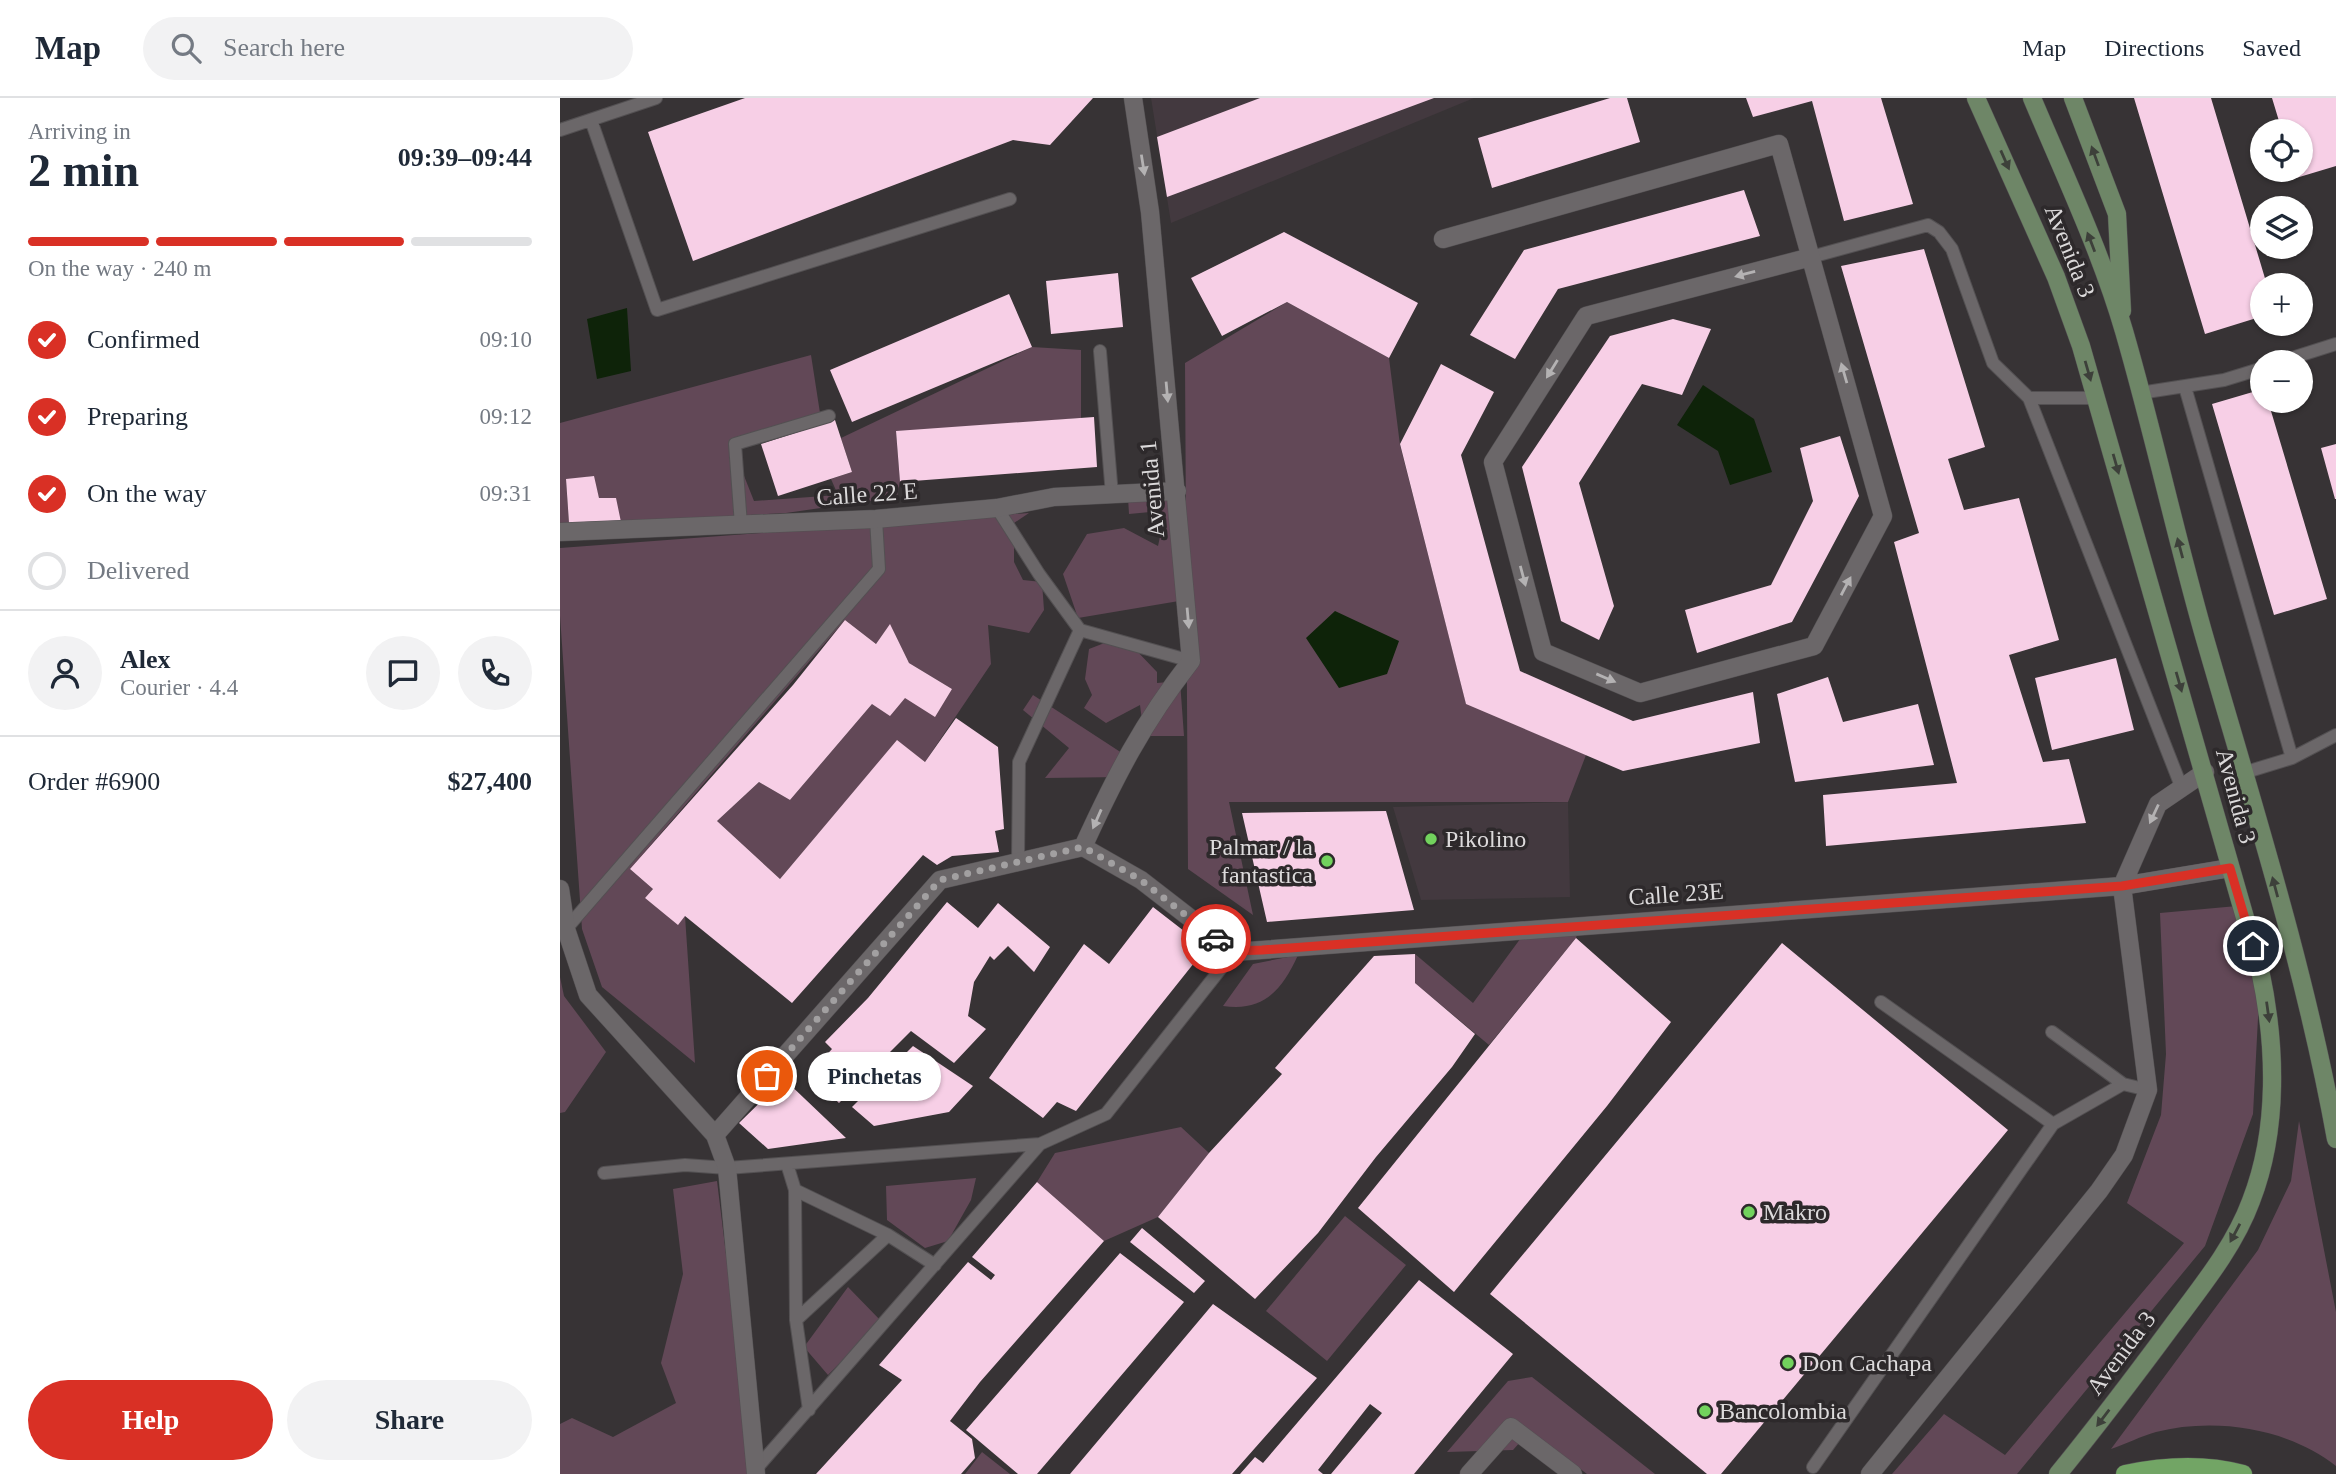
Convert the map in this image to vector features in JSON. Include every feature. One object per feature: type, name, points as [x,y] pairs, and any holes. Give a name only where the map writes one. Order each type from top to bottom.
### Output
[{"type":"main road","name":"Avenida 3","points":[[1976,98],[2056,277],[2096,398],[2260,970],[2271,1032],[2272,1086],[2258,1182],[2240,1224],[2220,1259],[2058,1474]]},
{"type":"main road","name":"Avenida 3","points":[[2032,98],[2072,192],[2123,329],[2243,773],[2331,1082],[2336,1139]]},
{"type":"main road","points":[[2073,98],[2117,214],[2123,329]]},
{"type":"main road","points":[[2125,1474],[2172,1467],[2205,1468],[2244,1474]]},
{"type":"street","name":"Avenida 1","points":[[1133,98],[1150,212],[1191,661]]},
{"type":"street","points":[[1443,239],[1779,144],[1811,257],[1883,516],[1814,646],[1640,693],[1543,652],[1493,462],[1586,316],[1811,257]]},
{"type":"street","name":"Calle 22 E","points":[[560,532],[876,519],[997,508],[1054,498],[1177,491]]},
{"type":"street","points":[[1083,847],[1127,752],[1155,706],[1191,661]]},
{"type":"street","points":[[1870,1474],[2099,1191],[2124,1155],[2148,1090],[2122,886],[2158,804],[2205,772]]},
{"type":"street","points":[[715,1135],[940,880],[1083,847],[1141,880],[1234,951]]},
{"type":"street","name":"Calle 23E","points":[[1234,951],[2122,886],[2230,868]]},
{"type":"street","points":[[560,889],[566,929],[588,995],[715,1135],[727,1168],[755,1472]]},
{"type":"street","points":[[1469,1474],[1511,1427],[1573,1474]]},
{"type":"lane","points":[[560,130],[656,98]]},
{"type":"lane","points":[[591,120],[657,310],[1010,199]]},
{"type":"lane","points":[[1811,257],[1928,225],[1940,232],[1952,249],[1993,363],[2029,398],[2181,786]]},
{"type":"lane","points":[[2313,351],[2336,344]]},
{"type":"lane","points":[[1100,351],[1112,495]]},
{"type":"lane","points":[[2140,393],[2224,380],[2250,372]]},
{"type":"lane","points":[[2185,387],[2292,758]]},
{"type":"lane","points":[[2029,398],[2096,398]]},
{"type":"lane","points":[[741,524],[735,444],[829,416]]},
{"type":"lane","points":[[997,508],[1039,574],[1080,630],[1191,661]]},
{"type":"lane","points":[[566,929],[879,569],[876,519]]},
{"type":"lane","points":[[1018,862],[1019,762],[1080,630]]},
{"type":"lane","points":[[2243,773],[2292,758],[2336,735]]},
{"type":"lane","points":[[604,1173],[685,1165],[727,1168],[1040,1144],[1106,1114],[1234,951]]},
{"type":"lane","points":[[1881,1002],[2053,1124]]},
{"type":"lane","points":[[2052,1032],[2123,1084],[2148,1090]]},
{"type":"lane","points":[[1813,1467],[2053,1124],[2123,1084]]},
{"type":"lane","points":[[755,1472],[1040,1144]]},
{"type":"lane","points":[[787,1164],[794,1190],[796,1320],[808,1410]]},
{"type":"lane","points":[[794,1190],[888,1235],[935,1265]]},
{"type":"lane","points":[[796,1320],[888,1235]]},
{"type":"shaded area","points":[[1151,98],[1474,98],[1171,223]]},
{"type":"shaded area","points":[[1287,302],[1389,358],[1400,445],[1466,703],[1586,755],[1568,802],[1229,802],[1253,915],[1188,869],[1185,363]]},
{"type":"shaded area","points":[[627,308],[631,371],[597,379],[587,319]]},
{"type":"shaded area","points":[[1032,347],[1081,350],[1081,418],[896,432],[900,482],[897,497],[786,513],[621,522],[599,498],[593,476],[566,480],[569,523],[560,525],[560,423],[811,355],[820,413],[731,443],[754,501],[838,495],[831,479],[852,472],[841,438]]},
{"type":"shaded area","points":[[1703,385],[1754,419],[1772,472],[1730,485],[1718,451],[1677,425]]},
{"type":"shaded area","points":[[1170,495],[1179,601],[1078,618],[1063,574],[1087,534],[1124,528],[1158,546],[1164,518],[1161,511],[1129,514],[1128,498]]},
{"type":"shaded area","points":[[1029,513],[1014,523],[1014,562],[1023,580],[1042,582],[1044,610],[1029,633],[988,625],[991,664],[925,762],[897,741],[780,879],[717,821],[759,782],[790,800],[872,704],[952,689],[909,663],[890,625],[876,644],[845,620],[630,869],[653,889],[645,898],[678,924],[685,916],[695,1063],[602,987],[582,929],[560,616],[560,548]]},
{"type":"shaded area","points":[[1335,611],[1399,641],[1387,674],[1339,688],[1306,638]]},
{"type":"shaded area","points":[[1107,642],[1134,648],[1157,672],[1157,683],[1180,681],[1184,736],[1144,736],[1140,705],[1106,723],[1084,708],[1092,695],[1085,679],[1089,649]]},
{"type":"shaded area","points":[[1033,695],[1125,755],[1122,777],[1045,778],[1069,748],[1023,710]]},
{"type":"shaded area","points":[[1568,802],[1570,897],[1421,900],[1393,807]]},
{"type":"shaded area","points":[[2237,906],[2259,999],[2253,1114],[2205,1246],[2017,1474],[1892,1474],[1944,1414],[2005,1455],[2184,1243],[2127,1203],[2161,1115],[2166,1054],[2160,913]]},
{"type":"shaded area","points":[[1580,922],[1576,938],[1489,1045],[1415,983],[1415,954],[1473,1003],[1526,931]]},
{"type":"shaded area","points":[[1298,955],[1285,979],[1270,996],[1250,1005],[1223,1006],[1253,964]]},
{"type":"shaded area","points":[[560,977],[564,996],[606,1052],[565,1112],[560,1113]]},
{"type":"shaded area","points":[[2299,1121],[2336,1312],[2336,1466],[2317,1453],[2274,1435],[2226,1426],[2156,1432],[2111,1449],[2258,1250],[2291,1181]]},
{"type":"shaded area","points":[[1181,1127],[1209,1153],[1158,1217],[1104,1241],[1037,1182],[1055,1153]]},
{"type":"shaded area","points":[[976,1178],[971,1200],[948,1241],[925,1248],[887,1220],[886,1186]]},
{"type":"shaded area","points":[[717,1181],[753,1474],[560,1474],[560,1424],[572,1418],[613,1437],[676,1403],[661,1363],[683,1274],[673,1189]]},
{"type":"shaded area","points":[[1345,1216],[1406,1265],[1327,1361],[1266,1311]]},
{"type":"shaded area","points":[[848,1287],[881,1321],[828,1375],[804,1347]]},
{"type":"shaded area","points":[[1532,1377],[1655,1474],[1587,1474],[1530,1431],[1513,1450],[1447,1452],[1508,1381]]},
{"type":"shaded area","points":[[982,1452],[1010,1474],[965,1474]]},
{"type":"building","points":[[745,98],[1093,98],[1050,145],[1013,140],[693,261],[648,132]]},
{"type":"building","points":[[1260,98],[1434,98],[1167,197],[1157,137]]},
{"type":"building","points":[[1610,98],[1627,98],[1640,142],[1492,188],[1478,138]]},
{"type":"building","points":[[1746,98],[1881,98],[1913,204],[1844,221],[1812,101],[1753,117]]},
{"type":"building","points":[[2134,98],[2211,98],[2250,228],[2250,259],[2259,259],[2263,273],[2250,273],[2250,320],[2205,334]]},
{"type":"building","points":[[2272,98],[2336,98],[2336,166],[2313,173],[2313,119],[2278,119]]},
{"type":"building","points":[[1744,190],[1760,236],[1558,289],[1515,359],[1470,335],[1524,250]]},
{"type":"building","points":[[1284,232],[1418,303],[1389,358],[1287,302],[1222,336],[1191,278]]},
{"type":"building","points":[[1924,249],[1985,447],[1948,459],[1964,510],[2019,498],[2059,640],[2009,655],[2043,762],[2069,759],[2086,823],[1826,846],[1823,795],[1957,783],[1894,542],[1919,533],[1841,266]]},
{"type":"building","points":[[1118,273],[1123,327],[1051,334],[1046,281]]},
{"type":"building","points":[[1009,294],[1032,347],[852,422],[830,370]]},
{"type":"building","points":[[1673,319],[1711,329],[1682,395],[1642,384],[1579,483],[1614,606],[1599,640],[1561,621],[1522,467],[1610,336]]},
{"type":"building","points":[[1441,364],[1494,392],[1461,455],[1520,671],[1633,721],[1753,692],[1760,743],[1623,771],[1466,704],[1400,444]]},
{"type":"building","points":[[2250,393],[2250,413],[2272,413],[2327,599],[2274,615],[2212,404]]},
{"type":"building","points":[[1094,417],[1097,467],[900,482],[896,431]]},
{"type":"building","points":[[835,420],[852,472],[778,496],[761,444]]},
{"type":"building","points":[[1840,436],[1859,496],[1792,622],[1697,653],[1685,610],[1771,585],[1813,501],[1800,448]]},
{"type":"building","points":[[2336,444],[2336,499],[2335,499],[2321,448]]},
{"type":"building","points":[[594,476],[599,498],[616,498],[621,522],[569,523],[566,479]]},
{"type":"building","points":[[845,620],[876,644],[890,624],[909,663],[952,689],[935,717],[905,698],[890,716],[872,704],[790,800],[759,782],[717,821],[780,879],[897,740],[925,762],[956,718],[998,747],[1004,829],[995,831],[999,852],[952,856],[937,865],[923,855],[792,1003],[685,916],[678,925],[645,898],[653,889],[630,869],[793,685]]},
{"type":"building","points":[[2116,658],[2134,730],[2052,750],[2035,678]]},
{"type":"building","points":[[1828,677],[1843,722],[1918,704],[1934,765],[1795,782],[1777,694]]},
{"type":"building","name":"Palmar / la fantastica","points":[[1386,811],[1414,910],[1267,922],[1242,813]]},
{"type":"building","points":[[947,902],[978,928],[998,903],[1050,947],[1034,972],[1008,946],[994,960],[990,956],[974,982],[968,1016],[986,1029],[954,1063],[911,1031],[839,1103],[809,1074],[832,1049],[825,1042],[868,998]]},
{"type":"building","points":[[1153,907],[1206,948],[1076,1111],[1057,1102],[1043,1118],[989,1078],[1084,944],[1109,964]]},
{"type":"building","points":[[1576,938],[1671,1022],[1607,1106],[1454,1292],[1358,1208]]},
{"type":"building","name":"Makro","points":[[1782,943],[2008,1130],[1721,1474],[1707,1474],[1490,1294]]},
{"type":"building","points":[[1415,954],[1415,983],[1475,1034],[1452,1067],[1376,1157],[1318,1233],[1255,1299],[1158,1217],[1209,1153],[1282,1074],[1275,1068],[1374,956]]},
{"type":"building","points":[[913,1046],[973,1086],[949,1112],[874,1126],[852,1107]]},
{"type":"building","points":[[784,1079],[846,1138],[768,1149],[739,1123]]},
{"type":"building","points":[[1037,1182],[1104,1241],[980,1382],[950,1421],[972,1439],[975,1458],[961,1474],[816,1474],[902,1380],[879,1365],[968,1262],[991,1280],[995,1275],[972,1257]]},
{"type":"building","points":[[1142,1228],[1205,1281],[1194,1293],[1130,1242]]},
{"type":"building","points":[[1120,1253],[1184,1302],[1037,1474],[1018,1474],[966,1430]]},
{"type":"building","points":[[1419,1280],[1513,1354],[1414,1474],[1331,1474],[1382,1413],[1370,1404],[1318,1470],[1323,1474],[1240,1474],[1255,1457],[1263,1463]]},
{"type":"building","points":[[1213,1304],[1317,1378],[1232,1474],[1070,1474]]},
{"type":"way so far","points":[[767,1076],[940,880],[1083,847],[1141,880],[1216,939]]},
{"type":"place","name":"Pikolino","points":[[1431,839]]},
{"type":"place","name":"Palmar / la fantastica","points":[[1327,861]]},
{"type":"place","name":"Pinchetas","points":[[767,1076]]},
{"type":"place","name":"Makro","points":[[1749,1212]]},
{"type":"place","name":"Don Cachapa","points":[[1788,1363]]},
{"type":"place","name":"Bancolombia","points":[[1705,1411]]},
{"type":"route","points":[[1216,939],[1234,951],[1262,950],[2122,886],[2230,868],[2253,946]]}]
